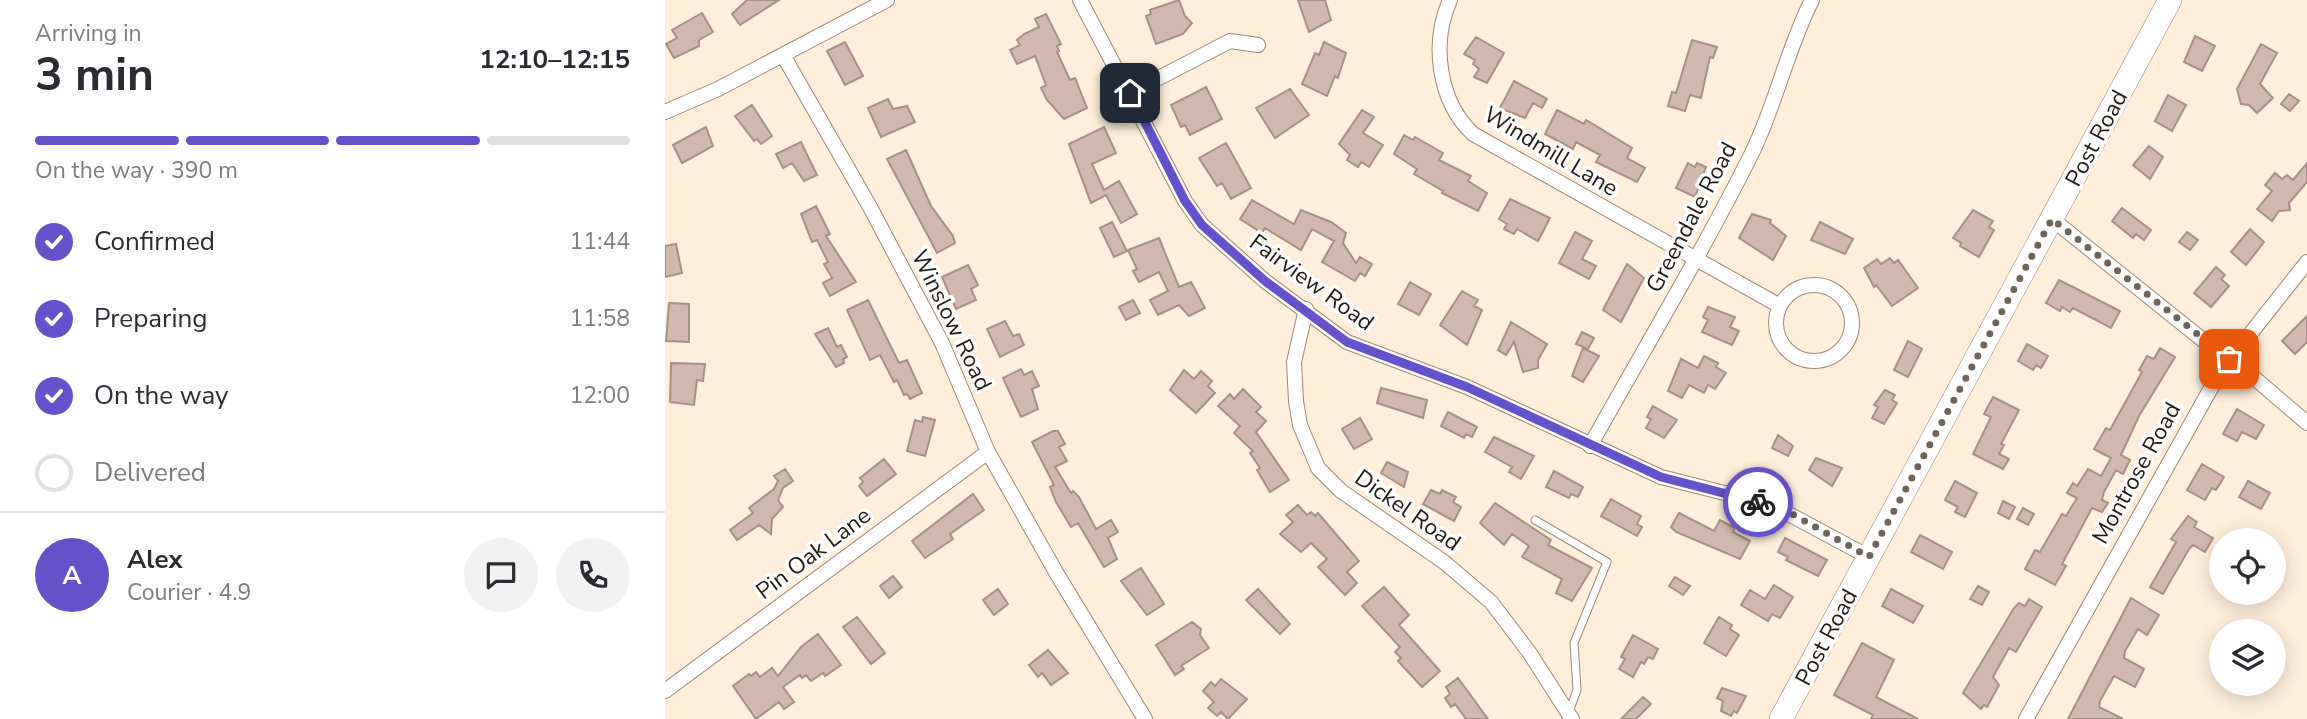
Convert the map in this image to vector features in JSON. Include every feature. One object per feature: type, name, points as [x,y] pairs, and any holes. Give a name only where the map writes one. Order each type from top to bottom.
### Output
[{"type":"main road","name":"Post Road","points":[[1788,717],[1869,557],[2170,0]]},
{"type":"street","points":[[665,112],[718,89],[887,0]]},
{"type":"street","name":"Fairview Road","points":[[1080,0],[1185,201],[1202,225],[1265,281],[1347,342],[1467,387],[1661,477],[1772,505],[1869,557]]},
{"type":"street","name":"Windmill Lane","points":[[1450,0],[1440,33],[1442,75],[1464,126],[1498,150],[1780,306]]},
{"type":"street","name":"Greendale Road","points":[[1590,446],[1752,152],[1776,96],[1799,26],[1812,0]]},
{"type":"street","points":[[1130,93],[1230,41],[1258,46]]},
{"type":"street","name":"Winslow Road","points":[[783,55],[870,206],[941,343],[988,452],[1145,719]]},
{"type":"street","points":[[2052,219],[2307,423]]},
{"type":"street","name":"Montrose Road","points":[[2026,719],[2186,429],[2229,359],[2307,262]]},
{"type":"street","points":[[1816,285],[1831,289],[1840,295],[1851,312],[1851,335],[1845,346],[1827,360],[1815,362],[1792,355],[1777,333],[1776,318],[1780,306],[1791,293],[1802,287],[1816,285]]},
{"type":"street","name":"Dickel Road","points":[[1305,309],[1294,362],[1296,401],[1300,425],[1318,468],[1341,491],[1444,562],[1491,603],[1529,652],[1570,717]]},
{"type":"street","name":"Pin Oak Lane","points":[[665,691],[988,452]]},
{"type":"lane","points":[[1535,520],[1607,562],[1574,643],[1577,690],[1570,717]]},
{"type":"building","points":[[747,0],[779,0],[740,25],[732,14]]},
{"type":"building","points":[[1179,0],[1185,16],[1192,23],[1183,34],[1156,44],[1146,16],[1151,14],[1150,10]]},
{"type":"building","points":[[1298,0],[1325,0],[1331,20],[1309,32]]},
{"type":"building","points":[[702,13],[713,32],[699,40],[699,46],[674,58],[666,44],[677,38],[672,30]]},
{"type":"building","points":[[1046,14],[1061,44],[1057,46],[1057,52],[1070,80],[1075,78],[1087,108],[1064,119],[1047,100],[1041,88],[1046,85],[1035,56],[1017,64],[1010,50],[1020,45],[1017,40],[1024,34],[1039,27],[1035,19]]},
{"type":"building","points":[[2195,36],[2215,46],[2202,71],[2184,62]]},
{"type":"building","points":[[1476,37],[1504,53],[1487,83],[1474,77],[1479,69],[1473,64],[1475,60],[1464,54]]},
{"type":"building","points":[[1692,40],[1717,47],[1713,58],[1710,57],[1701,98],[1690,95],[1685,111],[1668,106],[1672,92],[1676,93]]},
{"type":"building","points":[[845,42],[863,76],[845,85],[827,51]]},
{"type":"building","points":[[1324,42],[1346,53],[1338,78],[1335,76],[1327,96],[1302,84],[1315,53],[1319,55]]},
{"type":"building","points":[[2261,44],[2277,53],[2260,84],[2273,98],[2257,113],[2249,105],[2241,104],[2237,89]]},
{"type":"building","points":[[1514,81],[1547,99],[1542,108],[1533,103],[1525,118],[1500,108]]},
{"type":"building","points":[[1206,87],[1222,119],[1190,135],[1185,125],[1181,127],[1171,105]]},
{"type":"building","points":[[1290,89],[1309,115],[1275,138],[1256,108]]},
{"type":"building","points":[[2289,94],[2299,101],[2290,111],[2281,104]]},
{"type":"building","points":[[2168,95],[2186,105],[2172,131],[2155,121]]},
{"type":"building","points":[[888,99],[893,109],[907,106],[915,122],[881,137],[868,108]]},
{"type":"building","points":[[752,105],[772,136],[761,144],[757,139],[754,141],[735,116]]},
{"type":"building","points":[[1362,110],[1374,117],[1363,133],[1383,145],[1369,167],[1361,162],[1358,167],[1347,160],[1350,155],[1339,144]]},
{"type":"building","points":[[1557,110],[1584,124],[1586,120],[1632,148],[1627,158],[1645,168],[1637,182],[1596,162],[1600,155],[1576,142],[1573,149],[1545,134]]},
{"type":"building","points":[[706,127],[713,146],[682,163],[673,145]]},
{"type":"building","points":[[1104,127],[1116,153],[1092,164],[1104,190],[1119,181],[1137,214],[1121,223],[1106,195],[1091,203],[1069,144]]},
{"type":"building","points":[[1404,135],[1413,140],[1415,137],[1443,153],[1439,160],[1471,176],[1468,181],[1487,193],[1478,211],[1442,193],[1443,191],[1414,174],[1417,169],[1394,154]]},
{"type":"building","points":[[801,142],[817,175],[804,181],[792,163],[783,168],[776,154]]},
{"type":"building","points":[[1226,143],[1251,188],[1231,199],[1222,183],[1217,186],[1199,158]]},
{"type":"building","points":[[2149,146],[2163,157],[2150,179],[2133,165]]},
{"type":"building","points":[[906,150],[931,206],[953,236],[955,243],[937,253],[887,159]]},
{"type":"building","points":[[1688,163],[1695,167],[1697,163],[1706,167],[1695,197],[1676,188]]},
{"type":"building","points":[[2307,163],[2307,182],[2289,203],[2290,210],[2279,211],[2272,221],[2257,209],[2272,191],[2265,185],[2275,173],[2282,179],[2287,175],[2293,180]]},
{"type":"building","points":[[1510,199],[1550,218],[1538,241],[1517,229],[1514,234],[1504,229],[1507,224],[1499,219]]},
{"type":"building","points":[[1252,200],[1294,224],[1301,210],[1331,222],[1346,233],[1343,243],[1356,263],[1360,257],[1372,264],[1365,276],[1360,273],[1355,281],[1322,262],[1334,241],[1312,229],[1301,250],[1265,228],[1262,233],[1240,219]]},
{"type":"building","points":[[816,206],[830,234],[826,236],[856,282],[830,296],[823,283],[832,278],[824,264],[828,262],[817,240],[812,242],[801,214]]},
{"type":"building","points":[[2122,208],[2151,230],[2144,240],[2136,234],[2133,238],[2112,221]]},
{"type":"building","points":[[1973,210],[1993,221],[1989,227],[1994,230],[1979,257],[1960,246],[1961,243],[1953,238]]},
{"type":"building","points":[[1752,214],[1771,220],[1770,223],[1786,236],[1773,260],[1739,238]]},
{"type":"building","points":[[1112,222],[1127,251],[1114,257],[1100,228]]},
{"type":"building","points":[[1820,222],[1853,239],[1845,254],[1811,240]]},
{"type":"building","points":[[2250,229],[2264,242],[2246,265],[2231,252]]},
{"type":"building","points":[[1575,232],[1592,241],[1582,259],[1596,266],[1589,279],[1559,263]]},
{"type":"building","points":[[2187,232],[2198,240],[2190,250],[2179,242]]},
{"type":"building","points":[[1159,238],[1179,287],[1191,282],[1205,308],[1189,316],[1179,305],[1158,315],[1150,300],[1168,291],[1159,272],[1139,282],[1133,271],[1137,269],[1128,250]]},
{"type":"building","points":[[676,244],[682,273],[665,277],[665,246]]},
{"type":"building","points":[[1890,258],[1894,263],[1898,260],[1918,288],[1892,306],[1876,285],[1874,287],[1864,268],[1877,259],[1881,264]]},
{"type":"building","points":[[1627,264],[1644,278],[1621,322],[1603,310]]},
{"type":"building","points":[[968,265],[978,285],[971,289],[976,300],[956,309],[942,277]]},
{"type":"building","points":[[2216,267],[2225,275],[2221,279],[2229,286],[2211,307],[2194,293]]},
{"type":"building","points":[[2059,280],[2120,311],[2111,328],[2073,308],[2070,312],[2062,307],[2060,311],[2046,303]]},
{"type":"building","points":[[1410,282],[1431,294],[1419,315],[1398,304]]},
{"type":"building","points":[[1462,291],[1478,300],[1474,306],[1482,310],[1467,345],[1440,325]]},
{"type":"building","points":[[868,300],[899,363],[907,360],[922,393],[910,399],[907,394],[904,395],[897,380],[894,382],[880,355],[870,360],[847,310]]},
{"type":"building","points":[[1133,300],[1140,313],[1126,320],[1119,307]]},
{"type":"building","points":[[669,303],[689,304],[689,342],[666,341]]},
{"type":"building","points":[[1708,307],[1735,317],[1730,327],[1739,331],[1732,345],[1702,332],[1708,320],[1703,317]]},
{"type":"building","points":[[2307,316],[2307,342],[2295,354],[2282,341]]},
{"type":"building","points":[[1005,321],[1013,336],[1019,334],[1024,345],[1000,357],[987,329]]},
{"type":"building","points":[[1511,322],[1547,344],[1538,360],[1538,368],[1523,372],[1514,342],[1506,355],[1498,350]]},
{"type":"building","points":[[828,328],[837,347],[841,345],[847,357],[843,359],[844,363],[836,367],[815,334]]},
{"type":"building","points":[[1582,332],[1594,338],[1588,349],[1576,344]]},
{"type":"building","points":[[1908,341],[1922,349],[1908,377],[1894,370]]},
{"type":"building","points":[[2027,344],[2048,356],[2041,368],[2036,365],[2033,370],[2018,361]]},
{"type":"building","points":[[1583,348],[1599,356],[1583,382],[1572,376]]},
{"type":"building","points":[[2160,348],[2175,357],[2139,416],[2121,455],[2130,460],[2123,474],[2116,470],[2104,492],[2102,500],[2108,503],[2102,512],[2092,508],[2062,564],[2066,566],[2055,585],[2025,569],[2035,550],[2040,552],[2062,514],[2066,516],[2077,498],[2067,493],[2073,483],[2077,486],[2088,469],[2101,476],[2111,458],[2094,449],[2106,428],[2110,430],[2142,372],[2139,370],[2147,356],[2154,359]]},
{"type":"building","points":[[1704,356],[1718,363],[1716,367],[1726,373],[1715,389],[1708,385],[1704,393],[1689,385],[1682,398],[1668,391],[1681,359],[1698,368]]},
{"type":"building","points":[[671,363],[705,364],[703,381],[697,380],[694,405],[670,402]]},
{"type":"building","points":[[1021,369],[1024,375],[1032,371],[1039,386],[1032,389],[1038,409],[1021,417],[1003,378]]},
{"type":"building","points":[[1184,370],[1194,379],[1201,371],[1212,381],[1208,386],[1215,393],[1196,413],[1170,390]]},
{"type":"building","points":[[1381,388],[1427,400],[1423,418],[1377,403]]},
{"type":"building","points":[[1243,389],[1261,407],[1256,412],[1266,421],[1256,432],[1289,480],[1270,492],[1257,470],[1260,468],[1250,453],[1253,451],[1234,433],[1240,426],[1218,406],[1230,394],[1234,399]]},
{"type":"building","points":[[1885,390],[1895,395],[1892,400],[1897,403],[1884,424],[1872,418],[1878,407],[1874,405]]},
{"type":"building","points":[[1993,397],[2019,410],[2001,444],[2004,445],[1999,454],[2009,459],[2003,469],[1973,454],[1991,417],[1984,414]]},
{"type":"building","points":[[1653,406],[1677,420],[1664,438],[1646,428],[1651,419],[1647,417]]},
{"type":"building","points":[[2237,409],[2264,425],[2256,439],[2242,432],[2237,441],[2223,434]]},
{"type":"building","points":[[1448,412],[1477,427],[1472,437],[1466,434],[1464,438],[1441,426]]},
{"type":"building","points":[[923,417],[935,420],[925,456],[907,451],[915,420],[922,422]]},
{"type":"building","points":[[1360,418],[1372,439],[1354,449],[1342,429]]},
{"type":"building","points":[[1058,431],[1065,444],[1059,447],[1067,461],[1055,467],[1071,493],[1073,491],[1079,497],[1096,529],[1111,520],[1118,532],[1108,538],[1117,559],[1104,567],[1078,523],[1071,527],[1056,502],[1050,487],[1054,485],[1032,442]]},
{"type":"building","points":[[1778,435],[1793,446],[1788,456],[1772,448]]},
{"type":"building","points":[[1494,437],[1534,456],[1521,479],[1509,472],[1512,467],[1485,452]]},
{"type":"building","points":[[1816,458],[1842,468],[1832,486],[1809,470]]},
{"type":"building","points":[[884,459],[896,474],[867,496],[859,486],[863,482],[860,478]]},
{"type":"building","points":[[1387,462],[1408,472],[1404,487],[1381,473]]},
{"type":"building","points":[[2202,464],[2224,477],[2216,490],[2212,488],[2205,500],[2187,490]]},
{"type":"building","points":[[785,469],[793,481],[783,488],[778,500],[783,507],[772,519],[771,534],[759,525],[737,540],[730,530],[753,513],[749,508],[774,489],[778,481],[774,476]]},
{"type":"building","points":[[1554,471],[1583,487],[1578,497],[1571,494],[1569,498],[1546,487]]},
{"type":"building","points":[[1955,481],[1977,493],[1965,517],[1955,512],[1958,507],[1945,500]]},
{"type":"building","points":[[2248,481],[2270,493],[2261,509],[2239,497]]},
{"type":"building","points":[[1431,490],[1440,494],[1442,490],[1456,497],[1453,502],[1461,507],[1454,521],[1423,504]]},
{"type":"building","points":[[973,494],[984,510],[950,534],[953,539],[925,558],[912,541]]},
{"type":"building","points":[[1611,499],[1641,516],[1637,524],[1642,527],[1637,536],[1601,516]]},
{"type":"building","points":[[2003,501],[2015,507],[2009,519],[1998,513]]},
{"type":"building","points":[[1495,503],[1551,540],[1548,545],[1592,568],[1572,601],[1556,593],[1562,579],[1522,557],[1529,546],[1512,534],[1504,545],[1480,523]]},
{"type":"building","points":[[1298,505],[1307,515],[1311,512],[1315,516],[1318,513],[1359,561],[1347,572],[1357,583],[1345,595],[1318,567],[1327,559],[1311,543],[1301,552],[1280,534],[1293,522],[1286,515]]},
{"type":"building","points":[[2023,508],[2034,514],[2028,525],[2017,519]]},
{"type":"building","points":[[1679,513],[1714,531],[1720,520],[1735,528],[1733,532],[1750,541],[1740,559],[1676,532],[1671,527]]},
{"type":"building","points":[[2188,516],[2197,522],[2194,527],[2209,536],[2209,545],[2205,552],[2193,545],[2189,549],[2163,594],[2150,587],[2176,542],[2171,539]]},
{"type":"building","points":[[1920,535],[1952,552],[1943,569],[1911,552]]},
{"type":"building","points":[[1785,538],[1827,560],[1818,576],[1786,560],[1788,557],[1778,552]]},
{"type":"building","points":[[1141,568],[1164,604],[1147,615],[1121,581]]},
{"type":"building","points":[[893,576],[902,587],[889,598],[880,586]]},
{"type":"building","points":[[1675,577],[1690,586],[1683,595],[1669,586]]},
{"type":"building","points":[[1774,585],[1793,597],[1780,618],[1772,614],[1768,621],[1741,605],[1750,590],[1765,599]]},
{"type":"building","points":[[1978,586],[1989,592],[1982,605],[1970,599]]},
{"type":"building","points":[[1384,587],[1409,615],[1399,625],[1440,671],[1422,687],[1398,661],[1401,658],[1395,652],[1400,647],[1362,606]]},
{"type":"building","points":[[998,589],[1008,604],[994,615],[983,600]]},
{"type":"building","points":[[1258,589],[1290,624],[1280,634],[1246,600]]},
{"type":"building","points":[[1891,589],[1923,606],[1913,623],[1882,606]]},
{"type":"building","points":[[2131,598],[2159,615],[2147,635],[2138,629],[2125,651],[2124,658],[2144,669],[2135,687],[2114,676],[2100,701],[2099,707],[2123,719],[2068,719]]},
{"type":"building","points":[[2029,599],[2042,607],[2016,652],[2009,648],[1993,677],[1999,685],[1987,707],[1984,705],[1981,709],[1963,693],[2014,608],[2019,603],[2025,606]]},
{"type":"building","points":[[857,617],[885,653],[871,664],[843,627]]},
{"type":"building","points":[[1719,617],[1732,625],[1730,629],[1739,635],[1726,656],[1704,643]]},
{"type":"building","points":[[1192,622],[1201,629],[1200,635],[1209,648],[1181,666],[1184,669],[1175,675],[1156,645]]},
{"type":"building","points":[[818,634],[841,665],[825,676],[823,673],[811,681],[806,675],[802,678],[800,675],[783,687],[794,702],[784,709],[779,702],[756,719],[733,686],[749,674],[751,676],[756,672],[760,677],[772,668],[778,676],[801,647]]},
{"type":"building","points":[[1633,635],[1658,649],[1653,659],[1648,657],[1644,664],[1641,662],[1633,677],[1619,669],[1625,659],[1621,657]]},
{"type":"building","points":[[1862,643],[1894,660],[1876,697],[1918,719],[1871,719],[1873,715],[1834,695]]},
{"type":"building","points":[[1048,650],[1068,673],[1051,685],[1042,673],[1038,677],[1029,665]]},
{"type":"building","points":[[1458,678],[1488,719],[1466,719],[1455,704],[1451,707],[1445,698],[1450,694],[1446,687]]},
{"type":"building","points":[[1221,679],[1247,699],[1228,719],[1221,712],[1217,716],[1208,708],[1214,702],[1203,691],[1211,682],[1215,686]]},
{"type":"building","points":[[1722,688],[1746,696],[1737,713],[1734,711],[1731,716],[1721,711],[1723,701],[1717,698]]},
{"type":"building","points":[[1643,697],[1651,704],[1636,719],[1621,719]]},
{"type":"way so far","points":[[1758,502],[1794,515],[1869,557],[2052,219],[2229,359]]},
{"type":"route","points":[[1130,93],[1185,201],[1202,225],[1265,281],[1347,342],[1387,360],[1467,387],[1661,477],[1758,502]]}]
